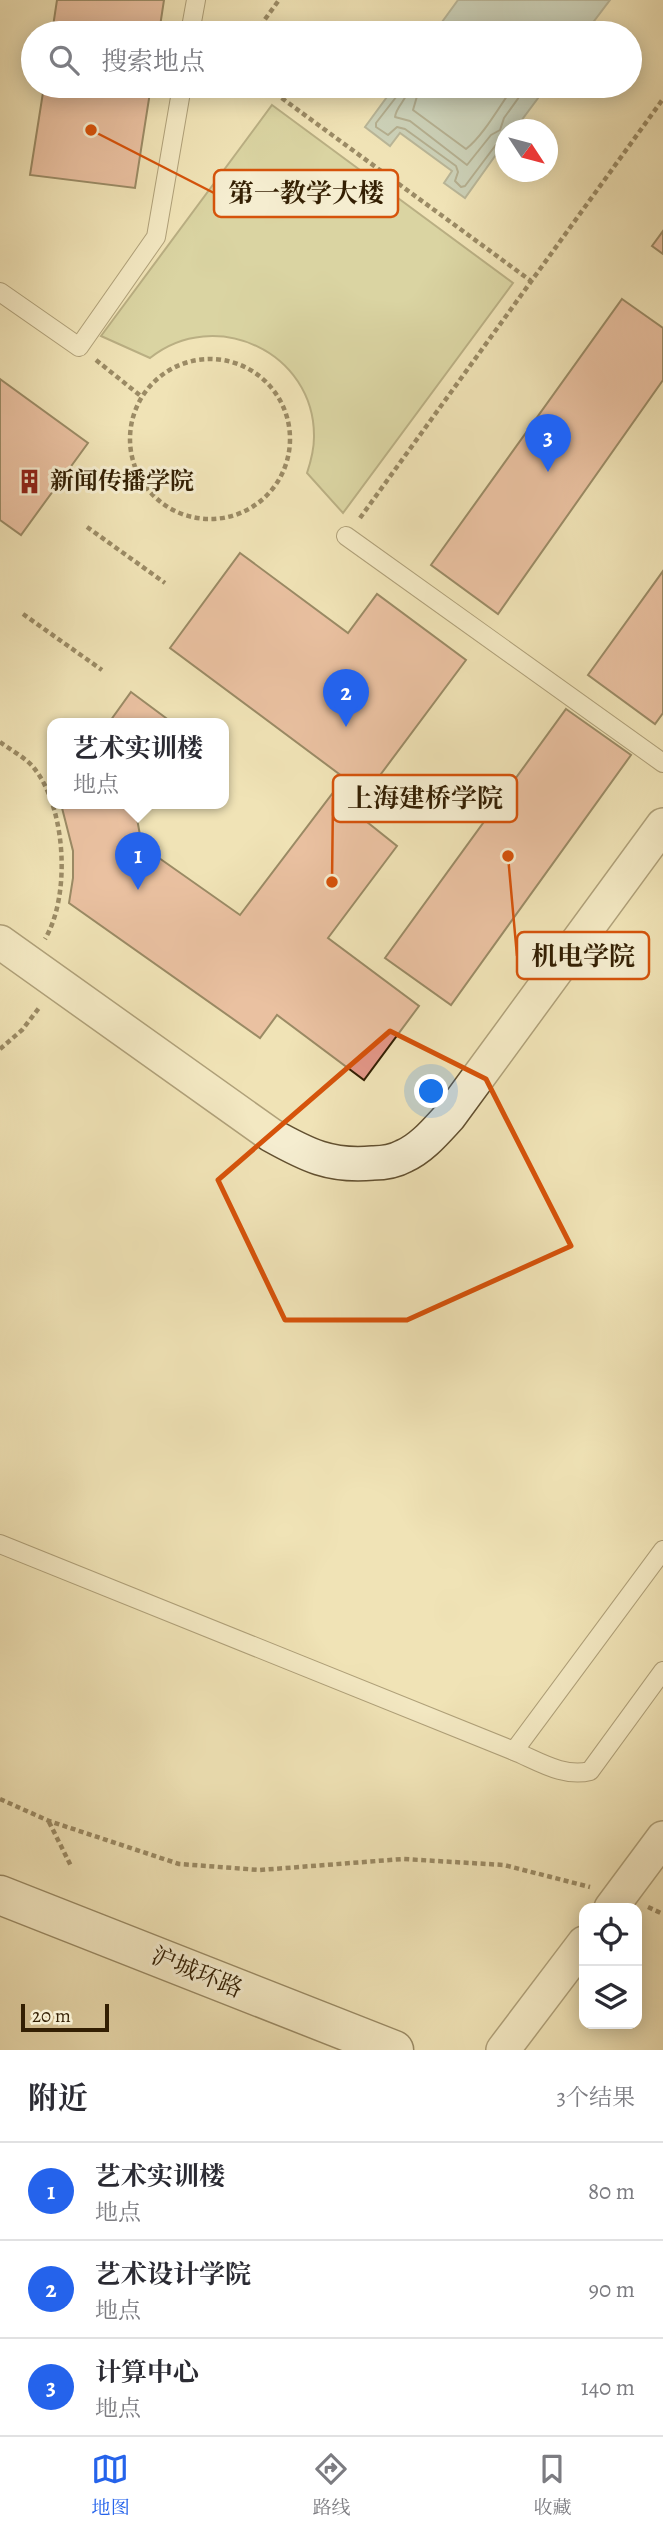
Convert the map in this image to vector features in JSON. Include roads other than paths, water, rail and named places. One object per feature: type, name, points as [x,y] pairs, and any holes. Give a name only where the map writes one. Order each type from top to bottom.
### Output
[{"type":"main road","name":"沪城环路","points":[[0,1895],[394,2050]]},
{"type":"street","points":[[0,942],[271,1135],[306,1155],[337,1164],[380,1163],[404,1157],[425,1142],[449,1117],[663,825]]},
{"type":"street","points":[[616,1902],[663,1838]]},
{"type":"street","points":[[503,2050],[579,1950]]},
{"type":"lane","points":[[192,21],[196,0]]},
{"type":"lane","points":[[0,292],[79,347],[156,237],[179,98]]},
{"type":"lane","points":[[346,536],[663,763]]},
{"type":"lane","points":[[0,1544],[565,1772],[577,1774],[590,1770],[663,1671]]},
{"type":"lane","points":[[514,1751],[663,1549]]},
{"type":"water","points":[[458,0],[610,0],[594,21],[443,21]]},
{"type":"water","points":[[386,98],[538,98],[522,119],[495,119],[495,156],[465,198],[444,183],[452,171],[400,133],[390,146],[365,127]]},
{"type":"place","name":"第一教学大楼","points":[[91,130]]},
{"type":"place","name":"计算中心","points":[[548,472]]},
{"type":"place","name":"新闻传播学院","points":[[30,481]]},
{"type":"place","name":"艺术设计学院","points":[[346,727]]},
{"type":"place","name":"机电学院","points":[[508,856]]},
{"type":"place","name":"上海建桥学院","points":[[332,882]]},
{"type":"place","name":"艺术实训楼","points":[[138,890]]}]
